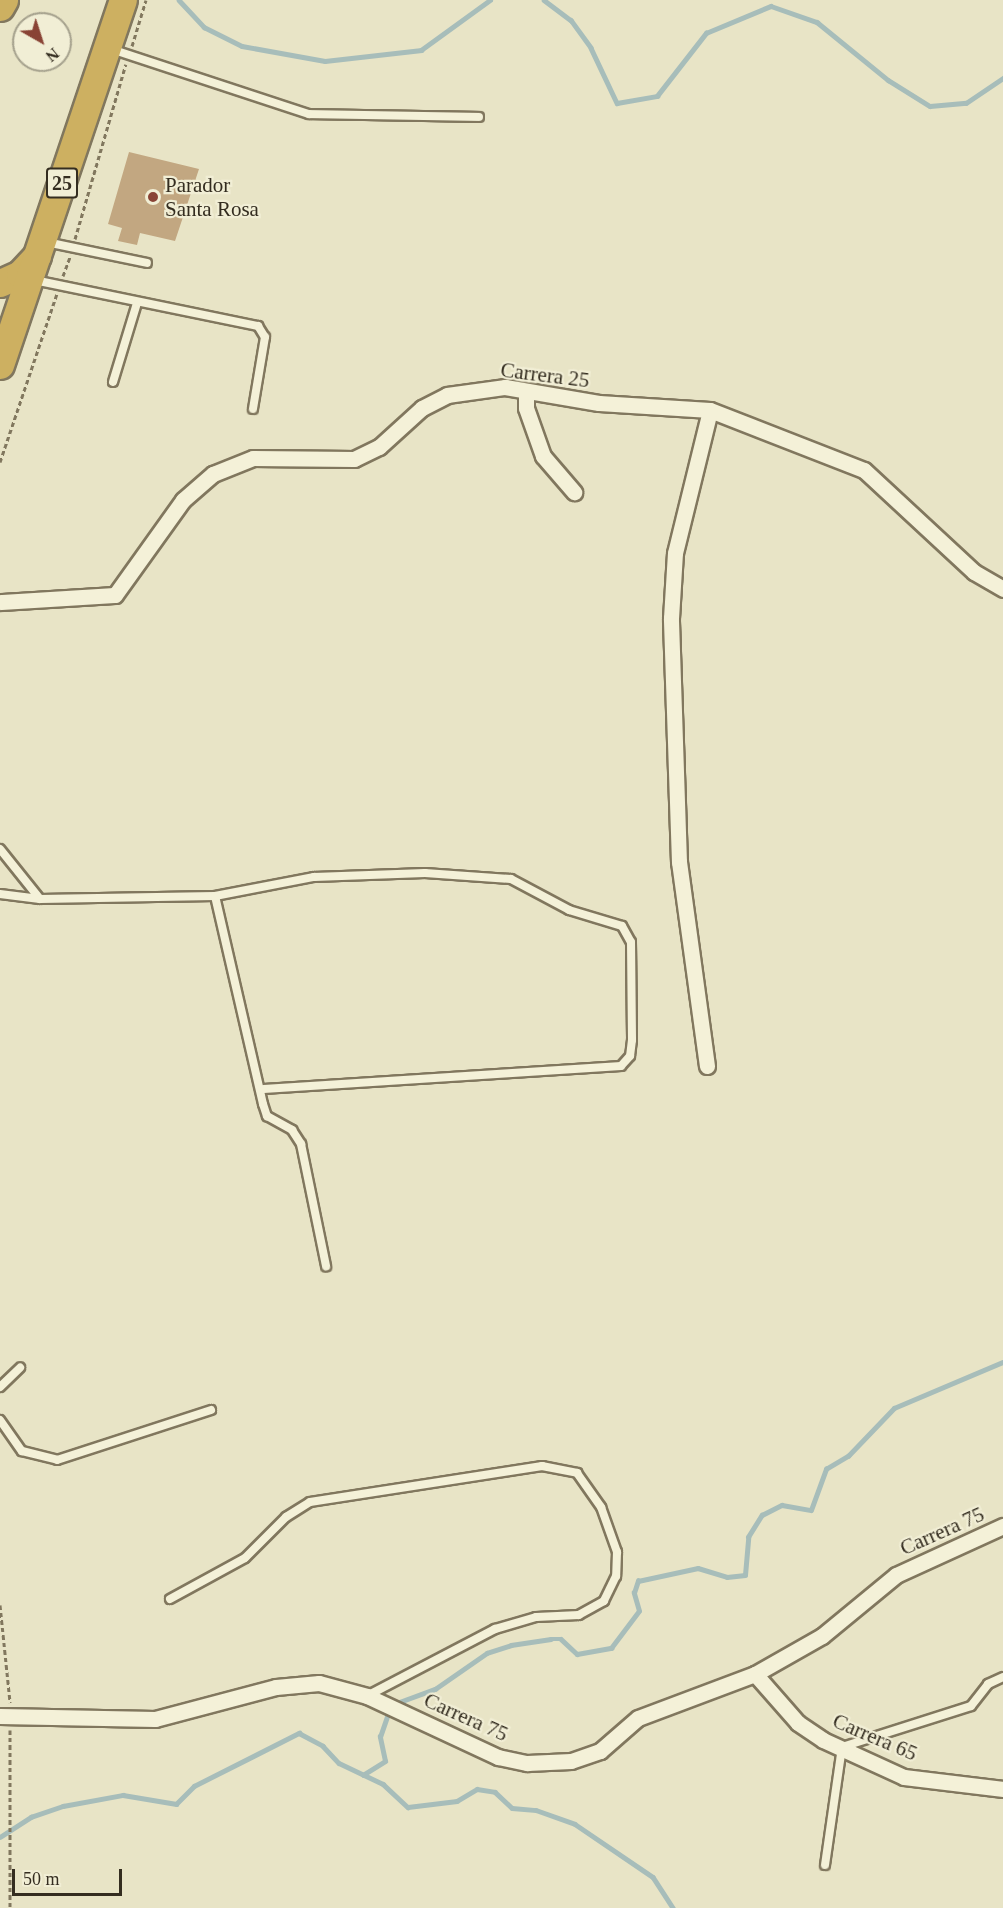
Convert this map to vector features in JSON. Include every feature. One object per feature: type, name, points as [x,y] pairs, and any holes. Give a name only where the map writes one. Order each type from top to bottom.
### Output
[{"type":"highway","points":[[0,7],[4,0]]},
{"type":"highway","name":"25","points":[[0,365],[36,259],[118,51],[123,0]]},
{"type":"highway","points":[[0,283],[20,274],[36,259]]},
{"type":"street","name":"Carrera 25","points":[[0,602],[115,596],[183,500],[223,470],[253,458],[354,459],[379,447],[422,408],[447,396],[505,387],[599,403],[710,410],[864,470],[974,572],[1003,589]]},
{"type":"street","points":[[526,391],[526,408],[543,456],[574,492]]},
{"type":"street","points":[[707,1066],[679,862],[671,618],[675,553],[710,410]]},
{"type":"street","name":"Carrera 75","points":[[5,1716],[155,1719],[276,1687],[319,1683],[368,1696],[498,1757],[527,1763],[571,1761],[600,1751],[638,1718],[755,1674],[822,1636],[896,1575],[1003,1526]]},
{"type":"street","name":"Carrera 65","points":[[755,1674],[798,1723],[904,1777],[1003,1789]]},
{"type":"lane","points":[[118,51],[309,114],[479,117]]},
{"type":"lane","points":[[147,263],[72,250],[36,259],[60,285],[264,331],[253,409]]},
{"type":"lane","points":[[113,382],[137,303]]},
{"type":"lane","points":[[0,849],[40,898]]},
{"type":"lane","points":[[0,894],[40,898],[215,896],[314,877],[425,873],[511,879],[569,910],[622,926],[631,942],[632,1040],[630,1056],[621,1066],[264,1089]]},
{"type":"lane","points":[[215,896],[264,1089],[267,1116],[292,1130],[306,1157],[326,1266]]},
{"type":"lane","points":[[0,1387],[20,1368]]},
{"type":"lane","points":[[0,1420],[22,1450],[57,1460],[211,1410]]},
{"type":"lane","points":[[170,1599],[245,1558],[286,1517],[310,1502],[542,1466],[577,1473],[601,1507],[617,1552],[616,1576],[604,1600],[579,1615],[536,1617],[495,1629],[368,1696]]},
{"type":"lane","points":[[825,1865],[842,1747],[971,1706],[988,1684],[1003,1677]]},
{"type":"path","name":"25","points":[[0,462],[72,250],[118,51],[146,0]]},
{"type":"path","points":[[0,1605],[10,1908]]},
{"type":"building","name":"Parador Santa Rosa","points":[[129,152],[199,169],[175,241],[140,233],[137,245],[118,241],[122,228],[108,224]]},
{"type":"waterway","points":[[179,0],[204,27],[242,46],[325,61],[421,50],[490,0]]},
{"type":"waterway","points":[[544,0],[571,20],[591,48],[617,103],[657,96],[706,33],[771,6],[817,22],[888,80],[930,106],[966,103],[1003,78]]},
{"type":"waterway","points":[[394,1704],[435,1689],[487,1653],[511,1645],[561,1639],[577,1654],[611,1648],[639,1611],[634,1593],[638,1581],[698,1568],[727,1577],[745,1575],[748,1537],[762,1515],[782,1505],[811,1510],[826,1469],[848,1456],[894,1408],[1003,1362]]},
{"type":"waterway","points":[[363,1775],[385,1761],[380,1737],[389,1711]]},
{"type":"waterway","points":[[0,1837],[31,1817],[63,1806],[123,1795],[176,1804],[194,1786],[299,1733],[323,1746],[339,1763],[383,1784],[408,1807],[457,1801],[477,1789],[495,1792],[512,1808],[536,1810],[575,1824],[653,1877],[673,1908]]},
{"type":"place","name":"Parador Santa Rosa","points":[[153,197]]}]
